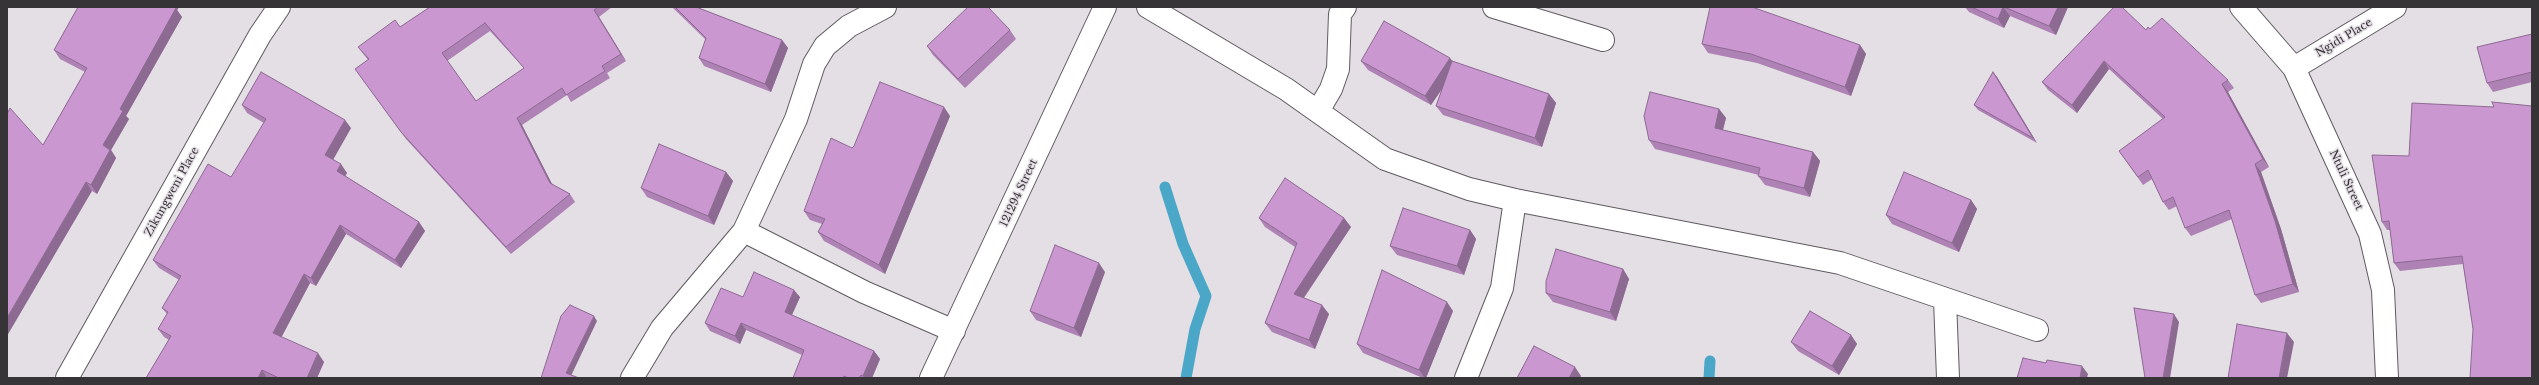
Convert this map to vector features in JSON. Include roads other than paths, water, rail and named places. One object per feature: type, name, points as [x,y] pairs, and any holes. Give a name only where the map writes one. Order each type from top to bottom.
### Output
[{"type":"street","name":"Zikungweni Place","points":[[67,378],[260,35],[279,7]]},
{"type":"street","points":[[632,378],[662,328],[744,231],[796,119],[814,64],[825,46],[849,26],[885,7]]},
{"type":"street","name":"121294 Street","points":[[930,378],[954,331],[1105,7]]},
{"type":"street","points":[[1148,7],[1286,89],[1385,159],[1469,189],[1515,200],[1840,263],[1945,300],[2037,330]]},
{"type":"street","points":[[1318,111],[1331,89],[1338,69],[1340,14],[1345,7]]},
{"type":"street","points":[[1494,7],[1603,40]]},
{"type":"street","name":"Ntuli Street","points":[[2241,7],[2294,68],[2370,234],[2383,290],[2387,378]]},
{"type":"street","name":"Ngidi Place","points":[[2294,68],[2395,7]]},
{"type":"street","points":[[1466,378],[1502,288],[1515,200]]},
{"type":"street","points":[[744,231],[864,292],[954,331]]},
{"type":"street","points":[[1945,300],[1948,378]]},
{"type":"waterway","points":[[1165,187],[1183,244],[1206,296],[1195,329],[1186,378]]},
{"type":"waterway","points":[[1709,378],[1710,361]]}]
